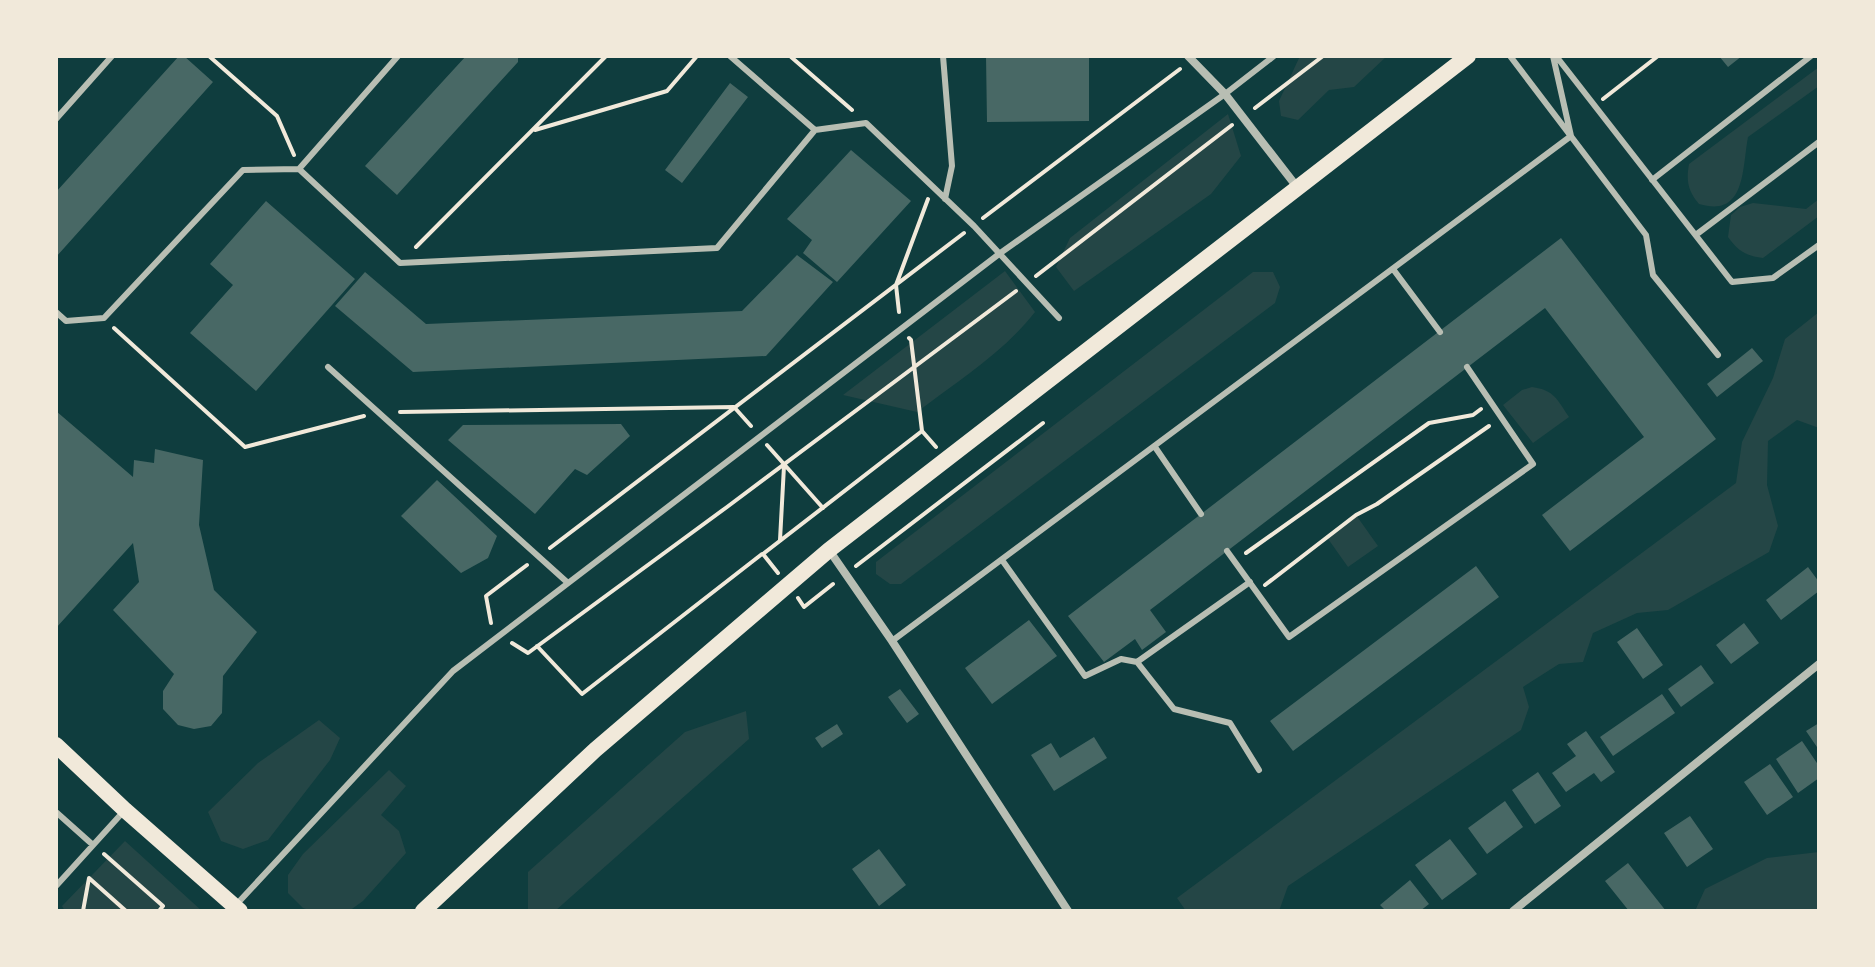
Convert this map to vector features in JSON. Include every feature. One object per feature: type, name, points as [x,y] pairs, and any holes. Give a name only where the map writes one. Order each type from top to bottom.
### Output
[{"type":"main road","points":[[423,911],[595,750],[829,550],[1468,56]]},
{"type":"main road","points":[[56,745],[238,909]]},
{"type":"street","points":[[1190,58],[1225,94],[1297,188]]},
{"type":"street","points":[[829,550],[1068,911]]},
{"type":"street","points":[[1513,911],[1819,664]]},
{"type":"lane","points":[[56,119],[112,56]]},
{"type":"lane","points":[[299,169],[398,56]]},
{"type":"lane","points":[[730,56],[815,130]]},
{"type":"lane","points":[[943,56],[952,166],[945,199]]},
{"type":"lane","points":[[238,909],[453,671],[999,254],[1274,56]]},
{"type":"lane","points":[[1510,56],[1646,235],[1653,275],[1718,355]]},
{"type":"lane","points":[[1555,56],[1571,136]]},
{"type":"lane","points":[[1555,56],[1732,282],[1773,278],[1819,245]]},
{"type":"lane","points":[[1652,180],[1811,56]]},
{"type":"lane","points":[[56,312],[66,321],[104,318],[243,170],[299,169],[400,263],[717,248],[815,130],[866,123],[974,226],[1059,318]]},
{"type":"lane","points":[[892,641],[1571,136]]},
{"type":"lane","points":[[1697,234],[1819,142]]},
{"type":"lane","points":[[1393,269],[1440,332]]},
{"type":"lane","points":[[328,367],[568,583]]},
{"type":"lane","points":[[1227,551],[1289,637],[1533,464],[1467,367]]},
{"type":"lane","points":[[1155,447],[1201,514]]},
{"type":"lane","points":[[1002,560],[1085,676],[1121,659],[1137,662],[1174,709],[1230,723],[1259,770]]},
{"type":"lane","points":[[1137,662],[1250,582]]},
{"type":"lane","points":[[56,886],[125,810]]},
{"type":"lane","points":[[56,812],[93,845]]},
{"type":"path","points":[[209,56],[277,116],[299,169]]},
{"type":"path","points":[[400,263],[606,56]]},
{"type":"path","points":[[532,130],[667,91],[697,56]]},
{"type":"path","points":[[790,56],[866,123]]},
{"type":"path","points":[[500,635],[528,653],[1026,283],[1323,56]]},
{"type":"path","points":[[1595,105],[1658,56]]},
{"type":"path","points":[[492,626],[486,596],[1190,58]]},
{"type":"path","points":[[932,187],[896,285],[901,328],[911,340],[922,431],[947,460]]},
{"type":"path","points":[[104,318],[245,447],[378,413],[734,407],[823,508]]},
{"type":"path","points":[[1235,561],[1429,423],[1473,415],[1491,402]]},
{"type":"path","points":[[1257,591],[1356,515],[1377,504],[1501,417]]},
{"type":"path","points":[[780,540],[784,464]]},
{"type":"path","points":[[537,646],[582,694],[763,554]]},
{"type":"path","points":[[93,845],[163,906],[159,911]]},
{"type":"path","points":[[83,911],[89,878],[126,911]]},
{"type":"shaded area","points":[[1300,56],[1387,56],[1354,87],[1329,90],[1298,120],[1281,116],[1279,101]]},
{"type":"shaded area","points":[[1819,67],[1819,86],[1748,137],[1742,176],[1734,197],[1726,204],[1699,204],[1689,186],[1689,164]]},
{"type":"shaded area","points":[[1228,114],[1241,156],[1211,194],[1074,291],[1056,267],[1070,238]]},
{"type":"shaded area","points":[[1819,199],[1819,216],[1763,258],[1743,252],[1728,237],[1731,215],[1740,207],[1753,203],[1806,209]]},
{"type":"shaded area","points":[[1005,271],[1035,312],[1023,327],[980,365],[917,412],[843,395]]},
{"type":"shaded area","points":[[1253,272],[1273,272],[1280,287],[1275,303],[901,584],[890,584],[876,574],[876,562]]},
{"type":"shaded area","points":[[1819,312],[1819,428],[1797,420],[1768,441],[1767,485],[1778,526],[1769,552],[1668,610],[1637,613],[1593,633],[1583,662],[1559,664],[1523,687],[1529,707],[1521,730],[1288,886],[1279,911],[1186,911],[1177,898],[1736,483],[1742,442],[1773,378],[1785,339]]},
{"type":"shaded area","points":[[1532,387],[1550,393],[1569,417],[1533,443],[1503,405],[1522,390]]},
{"type":"shaded area","points":[[1356,515],[1378,546],[1348,567],[1326,536]]},
{"type":"shaded area","points":[[746,711],[749,739],[555,911],[528,910],[528,872],[685,732]]},
{"type":"shaded area","points":[[319,720],[340,738],[330,760],[268,840],[243,849],[221,841],[208,812],[258,763]]},
{"type":"shaded area","points":[[389,770],[406,786],[381,815],[399,831],[406,853],[363,901],[349,911],[312,911],[303,908],[288,893],[288,875],[303,854]]},
{"type":"shaded area","points":[[125,841],[202,911],[65,911],[62,906]]},
{"type":"shaded area","points":[[1819,852],[1819,911],[1695,911],[1705,889],[1767,858]]},
{"type":"building","points":[[179,56],[184,56],[213,82],[56,257],[56,192]]},
{"type":"building","points":[[466,56],[518,56],[518,62],[397,195],[365,166]]},
{"type":"building","points":[[986,56],[1089,56],[1089,121],[987,122]]},
{"type":"building","points":[[1719,56],[1742,56],[1728,67]]},
{"type":"building","points":[[730,83],[748,97],[682,183],[665,170]]},
{"type":"building","points":[[851,150],[911,201],[837,282],[803,253],[812,240],[787,219]]},
{"type":"building","points":[[266,201],[355,279],[256,391],[190,333],[233,285],[210,264]]},
{"type":"building","points":[[1561,238],[1716,439],[1570,551],[1542,515],[1644,437],[1545,308],[1150,610],[1166,632],[1142,650],[1135,639],[1104,662],[1068,616]]},
{"type":"building","points":[[797,255],[833,282],[766,356],[413,372],[335,306],[365,272],[426,324],[742,311]]},
{"type":"building","points":[[1752,348],[1763,361],[1717,397],[1707,384]]},
{"type":"building","points":[[56,411],[133,477],[134,460],[154,463],[155,449],[203,460],[199,525],[214,590],[257,632],[223,676],[222,713],[211,726],[194,729],[178,725],[163,709],[163,691],[174,674],[113,610],[139,582],[133,543],[56,628]]},
{"type":"building","points":[[621,424],[630,436],[587,475],[575,469],[535,514],[448,440],[463,425]]},
{"type":"building","points":[[437,480],[497,536],[488,558],[461,573],[401,516]]},
{"type":"building","points":[[1476,566],[1499,597],[1293,751],[1270,721]]},
{"type":"building","points":[[1808,567],[1819,582],[1819,591],[1781,620],[1766,600]]},
{"type":"building","points":[[1029,620],[1057,656],[992,704],[965,668]]},
{"type":"building","points":[[1744,623],[1759,643],[1731,664],[1716,645]]},
{"type":"building","points":[[1637,628],[1663,665],[1643,679],[1617,642]]},
{"type":"building","points":[[1701,665],[1714,683],[1681,707],[1668,689]]},
{"type":"building","points":[[900,689],[919,714],[907,723],[888,697]]},
{"type":"building","points":[[1662,694],[1675,713],[1613,756],[1600,737]]},
{"type":"building","points":[[1819,723],[1819,750],[1806,731]]},
{"type":"building","points":[[837,724],[843,734],[822,748],[815,738]]},
{"type":"building","points":[[1586,731],[1615,772],[1601,782],[1594,773],[1566,792],[1552,773],[1576,756],[1567,744]]},
{"type":"building","points":[[1094,737],[1107,758],[1054,791],[1031,755],[1051,743],[1060,758]]},
{"type":"building","points":[[1802,741],[1819,766],[1819,778],[1798,793],[1776,759]]},
{"type":"building","points":[[1770,764],[1793,797],[1767,815],[1744,782]]},
{"type":"building","points":[[1538,772],[1561,806],[1535,824],[1512,790]]},
{"type":"building","points":[[1505,801],[1523,827],[1487,854],[1468,828]]},
{"type":"building","points":[[1690,816],[1713,849],[1687,867],[1664,833]]},
{"type":"building","points":[[1450,839],[1477,874],[1442,900],[1415,865]]},
{"type":"building","points":[[879,849],[906,885],[879,906],[852,869]]},
{"type":"building","points":[[1628,863],[1666,911],[1629,911],[1605,881]]},
{"type":"building","points":[[1410,880],[1429,904],[1420,911],[1386,911],[1380,905]]}]
